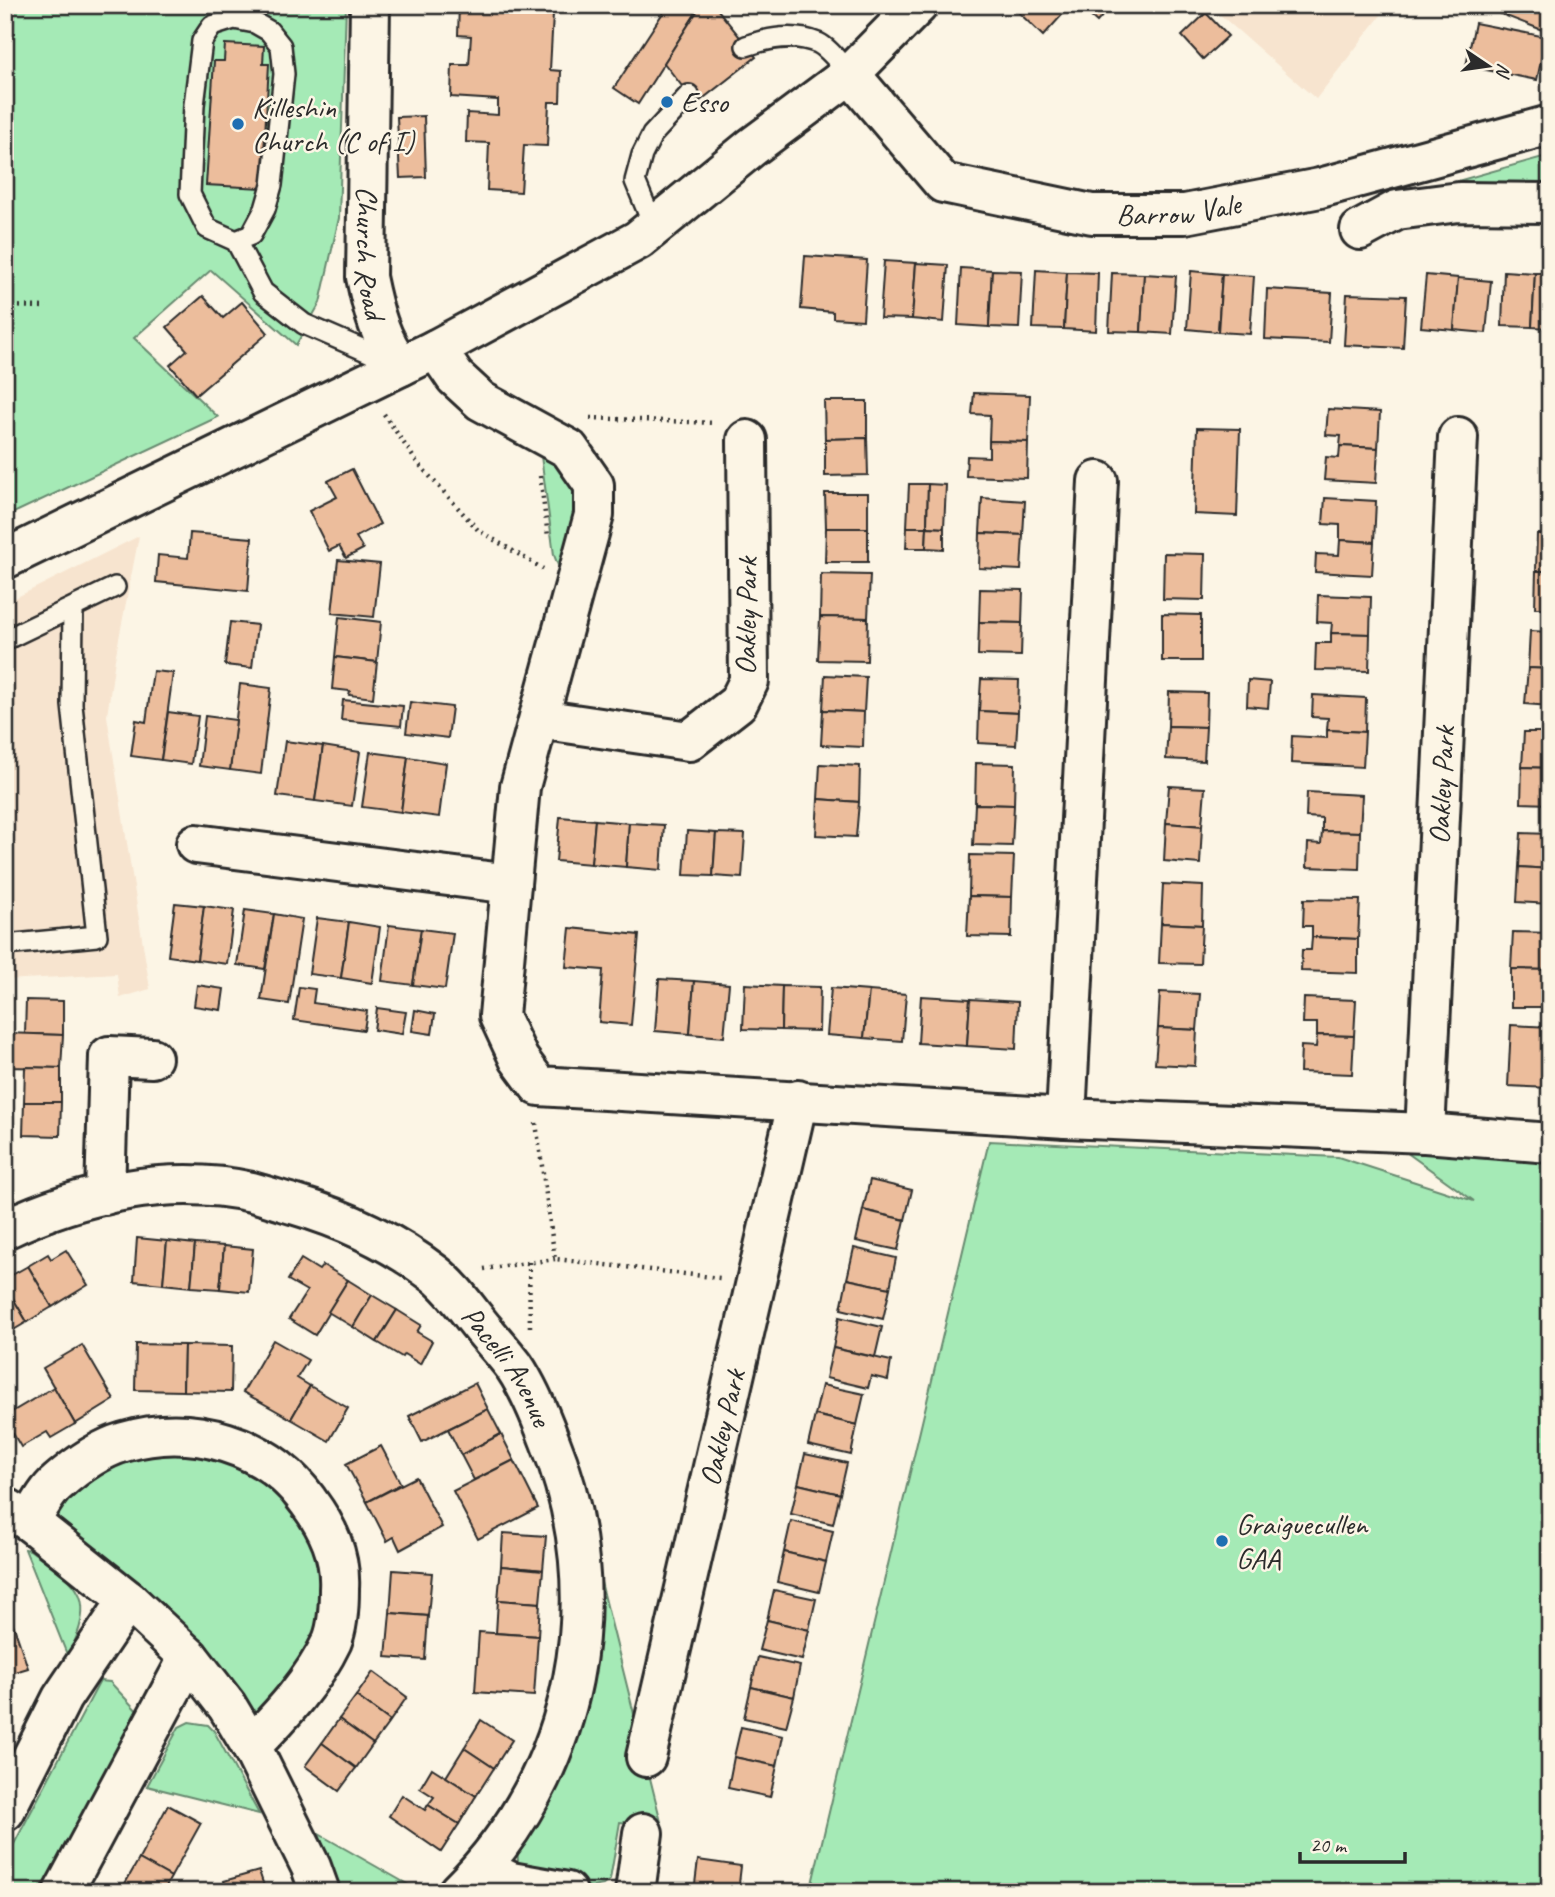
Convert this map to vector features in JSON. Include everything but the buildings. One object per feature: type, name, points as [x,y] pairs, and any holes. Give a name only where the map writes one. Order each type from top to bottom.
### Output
[{"type":"street","name":"Church Road","points":[[370,5],[366,277],[374,318],[388,349],[401,366]]},
{"type":"street","points":[[5,559],[436,349],[638,240],[752,147],[850,74],[910,8]]},
{"type":"street","name":"Barrow Vale","points":[[850,74],[943,183],[1091,214],[1185,214],[1320,188],[1550,125]]},
{"type":"street","points":[[1360,230],[1396,210],[1459,202],[1550,203]]},
{"type":"street","points":[[436,349],[455,377],[481,401],[569,449],[594,485],[594,515],[564,581],[539,719],[520,787],[511,884],[499,1016],[519,1059],[539,1086],[1066,1118],[1425,1133],[1550,1143]]},
{"type":"street","name":"Oakley Park","points":[[1425,1133],[1458,437]]},
{"type":"street","name":"Oakley Park","points":[[539,719],[689,741],[737,703],[749,681],[747,440]]},
{"type":"street","points":[[1066,1118],[1098,481]]},
{"type":"street","points":[[196,844],[511,884]]},
{"type":"street","points":[[105,1195],[109,1056],[152,1058]]},
{"type":"street","name":"Oakley Park","points":[[646,1758],[797,1100]]},
{"type":"street","name":"Pacelli Avenue","points":[[5,1229],[86,1199],[140,1188],[192,1185],[251,1192],[316,1211],[371,1232],[437,1276],[515,1367],[539,1414],[564,1475],[575,1531],[582,1593],[579,1657],[564,1718],[547,1766],[518,1819],[470,1880]]},
{"type":"street","points":[[251,1746],[280,1716],[311,1675],[333,1639],[339,1605],[340,1570],[334,1544],[319,1516],[295,1482],[261,1457],[212,1437],[166,1434],[124,1442],[94,1455],[17,1515],[128,1600],[189,1657],[227,1706],[251,1746],[311,1867],[320,1892]]},
{"type":"street","points":[[5,1811],[62,1698],[128,1600]]},
{"type":"street","points":[[63,1892],[189,1657]]},
{"type":"street","points":[[635,1892],[643,1833]]},
{"type":"street","points":[[470,1880],[511,1882],[567,1892]]},
{"type":"lane","points":[[236,241],[251,235],[265,209],[272,185],[284,74],[281,46],[269,31],[255,23],[234,19],[212,26],[202,41],[194,105],[190,194],[207,228],[236,241],[263,292],[304,324],[401,366]]},
{"type":"lane","points":[[746,46],[772,37],[820,44],[850,74]]},
{"type":"lane","points":[[654,227],[635,181],[642,155],[652,135],[689,95]]},
{"type":"lane","points":[[5,640],[115,587]]},
{"type":"lane","points":[[5,944],[97,936],[72,705],[73,608]]},
{"type":"path","points":[[5,306],[47,307]]},
{"type":"path","points":[[364,384],[416,461],[478,530],[564,581]]},
{"type":"path","points":[[585,418],[674,423],[747,423],[747,440]]},
{"type":"path","points":[[534,429],[564,581]]},
{"type":"path","points":[[539,1086],[535,1117],[555,1259]]},
{"type":"path","points":[[437,1276],[555,1259],[755,1282]]},
{"type":"path","points":[[515,1367],[531,1340],[529,1262]]},
{"type":"shaded area","points":[[1209,5],[1389,5],[1316,99]]},
{"type":"shaded area","points":[[139,536],[115,659],[107,716],[150,989],[120,998],[117,974],[5,980],[5,603]]},
{"type":"green space","points":[[5,5],[346,5],[339,218],[320,303],[296,345],[211,270],[134,338],[218,417],[5,517]]},
{"type":"green space","points":[[1550,155],[1550,195],[1408,195]]},
{"type":"green space","points":[[541,456],[561,469],[575,498],[574,522],[561,573],[554,555]]},
{"type":"green space","name":"Graiguecullen GAA","points":[[989,1141],[1338,1157],[1474,1201],[1406,1152],[1550,1163],[1550,1892],[810,1892]]},
{"type":"green space","points":[[153,1446],[220,1453],[289,1491],[323,1561],[318,1642],[257,1718],[50,1517],[81,1482]]},
{"type":"green space","points":[[25,1549],[62,1573],[79,1594],[82,1605],[81,1619],[68,1657]]},
{"type":"green space","points":[[598,1570],[662,1826],[620,1822],[610,1880],[603,1885],[591,1887],[529,1872],[518,1862],[517,1842]]},
{"type":"green space","points":[[100,1681],[110,1682],[140,1714],[45,1892],[5,1892],[5,1861]]},
{"type":"green space","points":[[189,1722],[208,1725],[214,1731],[259,1814],[147,1786],[179,1727]]},
{"type":"green space","points":[[319,1834],[421,1892],[340,1892]]},
{"type":"place","name":"Esso","points":[[667,102]]},
{"type":"place","name":"Killeshin Church (C of I)","points":[[238,124]]},
{"type":"place","name":"Graiguecullen GAA","points":[[1222,1541]]}]
